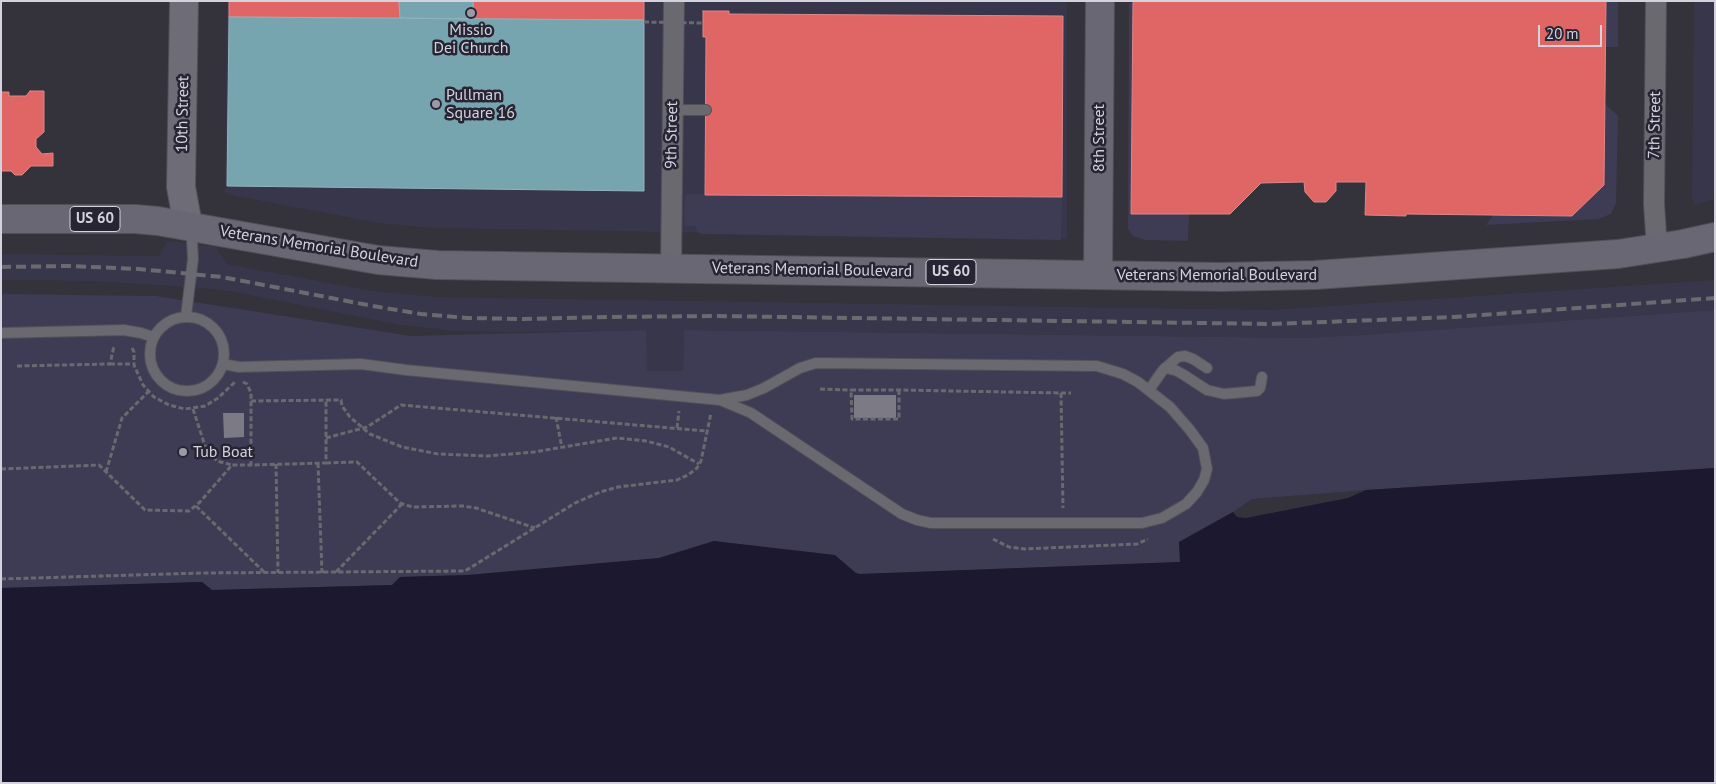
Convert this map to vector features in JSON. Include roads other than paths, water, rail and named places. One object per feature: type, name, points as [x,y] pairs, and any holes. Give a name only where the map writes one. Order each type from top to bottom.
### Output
[{"type":"main road","name":"8th Street","points":[[1098,275],[1100,1]]},
{"type":"main road","name":"Veterans Memorial Boulevard","points":[[1,219],[135,219],[188,226],[406,263],[506,267],[671,268],[1221,278],[1306,276],[1581,257],[1657,249],[1715,237]]},
{"type":"street","name":"10th Street","points":[[184,1],[181,187],[188,226]]},
{"type":"street","name":"9th Street","points":[[671,268],[674,1]]},
{"type":"street","name":"7th Street","points":[[1656,1],[1654,204],[1657,249]]},
{"type":"lane","points":[[672,110],[706,110]]},
{"type":"lane","points":[[186,316],[193,259],[192,240],[188,226]]},
{"type":"lane","points":[[186,316],[200,319],[212,326],[221,337],[224,350],[223,364],[216,377],[206,386],[193,390],[180,390],[167,385],[156,376],[150,364],[149,350],[153,337],[161,326],[173,319],[186,316]]},
{"type":"lane","points":[[1,333],[124,330],[153,337]]},
{"type":"lane","points":[[1149,390],[1165,368],[1178,357],[1185,356],[1207,368]]},
{"type":"lane","points":[[223,364],[239,367],[361,364],[720,400],[747,395],[800,368],[816,363],[1097,366],[1123,374],[1149,390],[1170,407],[1203,448],[1206,469],[1204,480],[1197,492],[1186,504],[1162,518],[1142,522],[931,523],[902,514],[751,413],[720,400]]},
{"type":"lane","points":[[1165,368],[1184,374],[1207,390],[1224,394],[1257,391],[1260,388],[1262,377]]},
{"type":"railway","points":[[1,267],[69,266],[139,269],[222,277],[373,306],[421,314],[467,318],[716,316],[1272,324],[1454,317],[1715,298]]},
{"type":"place","name":"Missio Dei Church","points":[[471,13]]},
{"type":"place","name":"Pullman Square 16","points":[[436,104]]},
{"type":"place","name":"Tub Boat","points":[[183,452]]}]
